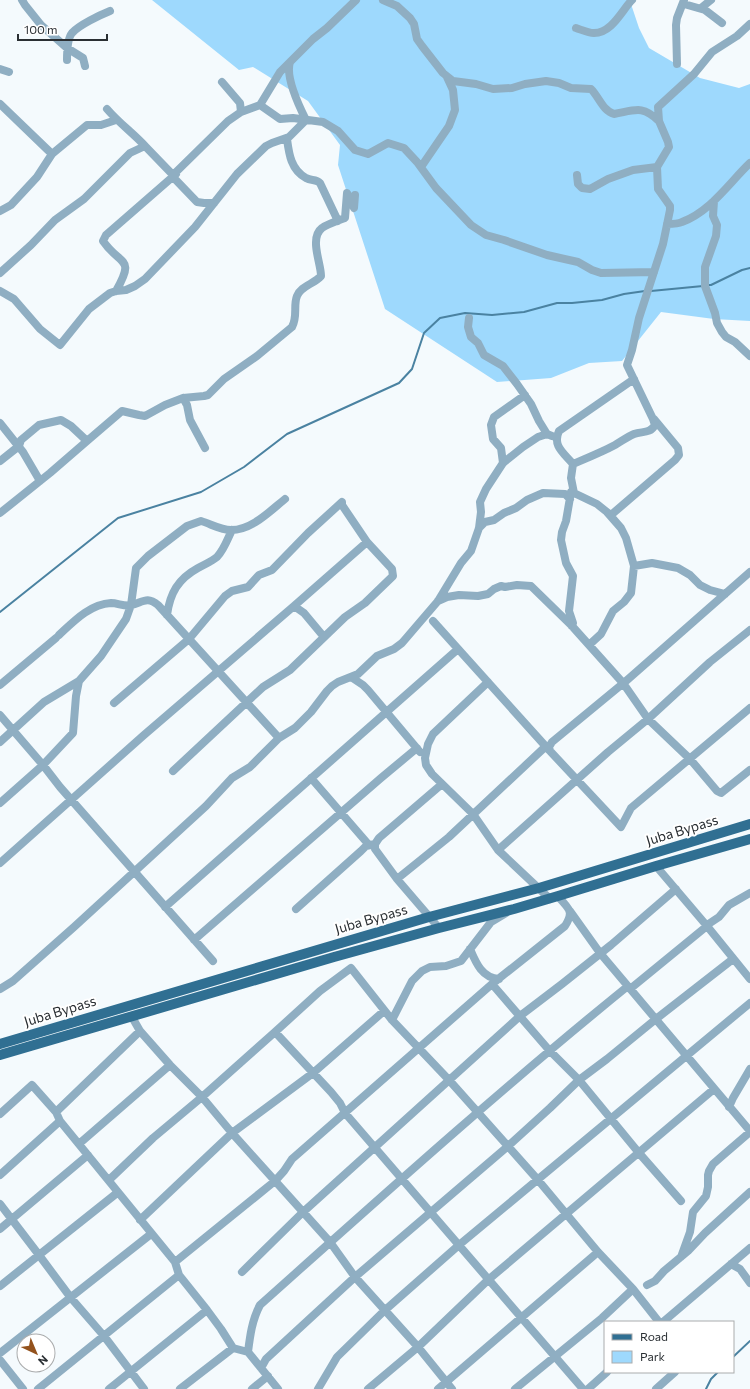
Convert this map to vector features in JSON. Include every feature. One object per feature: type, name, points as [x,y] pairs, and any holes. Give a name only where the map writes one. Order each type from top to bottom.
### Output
[{"type":"main road","name":"Juba Bypass","points":[[0,1044],[429,917],[539,888],[750,824]]},
{"type":"main road","name":"Juba Bypass","points":[[0,1055],[230,987],[439,928],[554,898],[656,866],[750,840]]},
{"type":"street","points":[[22,0],[41,25],[67,48],[83,58],[85,66]]},
{"type":"street","points":[[107,110],[116,120],[127,128],[173,175],[228,121],[241,112],[260,105],[278,75],[313,39],[327,28],[356,0]]},
{"type":"street","points":[[382,0],[397,6],[410,18],[414,24],[417,40],[443,73],[453,81],[476,84],[493,89],[512,88],[525,84],[546,81],[559,83],[570,88],[591,89],[600,99],[605,109],[610,113],[614,114],[643,110],[651,114],[659,121]]},
{"type":"street","points":[[576,28],[590,32],[601,32],[618,18],[632,0]]},
{"type":"street","points":[[701,8],[711,0]]},
{"type":"street","points":[[677,64],[676,25],[677,18],[684,2],[706,10],[722,24]]},
{"type":"street","points":[[67,60],[67,48],[72,33],[94,18],[110,11]]},
{"type":"street","points":[[573,464],[617,444],[627,437],[640,432],[649,432],[655,425],[627,365],[639,318],[663,244],[670,206],[658,189],[657,167],[669,147],[659,121],[658,107],[694,74],[712,52],[737,36],[750,24]]},
{"type":"street","points":[[290,62],[288,68],[294,94],[306,120]]},
{"type":"street","points":[[0,69],[9,72]]},
{"type":"street","points":[[421,167],[450,126],[455,110],[453,90],[447,76]]},
{"type":"street","points":[[222,82],[240,103],[241,112]]},
{"type":"street","points":[[0,104],[52,154]]},
{"type":"street","points":[[260,105],[280,119],[293,118],[324,122],[338,131],[355,150],[368,154],[388,143],[404,148],[421,167],[436,188],[471,225],[486,235],[547,255],[578,262],[601,273],[654,272]]},
{"type":"street","points":[[0,211],[11,205],[32,183],[52,154],[87,125],[101,125],[116,120]]},
{"type":"street","points":[[0,291],[14,299],[40,329],[60,345],[89,309],[110,293],[116,290],[126,290],[145,279],[195,228],[236,174],[266,146],[286,139],[306,120]]},
{"type":"street","points":[[116,290],[124,276],[126,268],[125,263],[103,241],[106,235],[173,177],[228,121]]},
{"type":"street","points":[[286,139],[289,156],[294,167],[305,178],[316,180],[320,183],[338,221]]},
{"type":"street","points":[[0,272],[31,245],[55,220],[84,198],[130,153],[145,146]]},
{"type":"street","points":[[667,224],[682,223],[701,211],[714,201],[750,163]]},
{"type":"street","points":[[577,175],[578,184],[582,188],[590,189],[608,179],[633,170],[657,167]]},
{"type":"street","points":[[173,177],[197,202],[214,203]]},
{"type":"street","points":[[0,513],[122,411],[139,416],[145,416],[165,405],[183,398],[208,395],[224,378],[257,356],[292,327],[295,321],[296,297],[303,288],[321,276],[316,241],[317,234],[325,226],[345,218],[347,193],[354,208],[354,195]]},
{"type":"street","points":[[714,201],[713,216],[717,225],[717,230],[705,267],[705,286],[715,313],[716,323],[726,337],[735,342],[750,356]]},
{"type":"street","points":[[469,318],[468,327],[471,337],[478,344],[484,355],[503,366],[525,395],[538,421],[547,434],[556,438]]},
{"type":"street","points":[[572,626],[574,623],[569,611],[573,576],[566,563],[561,540],[572,496],[571,478],[573,464],[557,445],[556,438],[559,431],[634,379]]},
{"type":"street","points":[[503,463],[501,448],[493,439],[491,425],[494,417],[525,395]]},
{"type":"street","points":[[183,398],[187,405],[190,420],[205,448]]},
{"type":"street","points":[[611,516],[679,455],[678,448],[653,419]]},
{"type":"street","points":[[0,461],[19,446],[21,440],[39,425],[61,420],[71,426],[87,441]]},
{"type":"street","points":[[0,423],[19,446],[40,481]]},
{"type":"street","points":[[0,989],[13,981],[134,872],[206,806],[232,778],[250,767],[279,738],[295,728],[304,720],[332,686],[358,674],[377,656],[394,649],[402,643],[438,601],[461,563],[471,551],[479,528],[481,512],[480,502],[486,489],[503,463],[538,437],[547,434]]},
{"type":"street","points":[[479,528],[485,522],[494,520],[543,492],[565,494],[597,504],[611,516],[621,528],[626,538],[634,566],[631,593],[624,602],[613,611],[601,634],[589,645]]},
{"type":"street","points":[[0,742],[44,702],[79,681],[101,656],[126,619],[131,605],[136,568],[148,556],[187,526],[201,521],[232,530],[242,529],[252,524],[285,499]]},
{"type":"street","points":[[114,703],[189,639],[226,596],[232,591],[248,587],[259,576],[272,570],[308,533],[342,502],[342,505],[367,542],[392,569],[392,576],[365,603],[345,617],[290,670],[264,687],[173,771]]},
{"type":"street","points":[[167,615],[169,600],[175,588],[189,574],[218,555],[232,530]]},
{"type":"street","points":[[0,864],[218,671],[367,542]]},
{"type":"street","points":[[634,566],[652,563],[678,568],[690,575],[700,585],[710,590],[725,594]]},
{"type":"street","points":[[397,879],[449,837],[547,749],[552,742],[623,683],[750,572]]},
{"type":"street","points":[[438,601],[459,595],[478,596],[488,594],[501,586],[531,586],[572,626],[623,683],[648,719],[690,760],[717,791],[721,793],[750,770]]},
{"type":"street","points":[[0,685],[89,610],[111,603],[131,605],[145,600],[153,602],[166,599],[171,596]]},
{"type":"street","points":[[153,602],[167,615],[279,738]]},
{"type":"street","points":[[294,606],[304,613],[324,637]]},
{"type":"street","points":[[433,621],[547,749],[621,827],[631,808],[690,760],[750,708]]},
{"type":"street","points":[[498,850],[608,752],[648,719],[710,662],[750,630]]},
{"type":"street","points":[[164,907],[358,737],[387,714],[458,649]]},
{"type":"street","points":[[351,677],[363,685],[425,758]]},
{"type":"street","points":[[0,803],[43,765],[73,733],[76,696],[79,681]]},
{"type":"street","points":[[488,682],[433,734],[428,744],[425,758],[426,765],[442,784],[473,814],[498,850],[539,888],[570,910],[600,953],[750,1131],[713,1164],[709,1171],[706,1196],[693,1212],[690,1232],[681,1257]]},
{"type":"street","points":[[0,715],[71,800],[213,961]]},
{"type":"street","points":[[194,940],[417,748]]},
{"type":"street","points":[[311,778],[341,813],[372,845],[397,879],[439,928]]},
{"type":"street","points":[[296,909],[361,851],[372,845],[442,784]]},
{"type":"street","points":[[656,866],[707,925],[750,979]]},
{"type":"street","points":[[242,1272],[302,1213],[520,1016],[562,984],[676,889]]},
{"type":"street","points":[[248,1352],[252,1324],[260,1305],[402,1178],[549,1050],[719,916],[729,905],[750,894]]},
{"type":"street","points":[[392,1020],[412,981],[422,971],[430,967],[456,963],[465,957],[491,922],[514,909]]},
{"type":"street","points":[[175,1262],[275,1181],[284,1171],[292,1158],[496,981],[565,926],[570,917],[570,910]]},
{"type":"street","points":[[470,949],[475,963],[485,974],[496,981],[520,1016],[549,1050],[579,1080],[681,1201]]},
{"type":"street","points":[[261,1368],[266,1360],[355,1277],[507,1147],[579,1080],[733,959]]},
{"type":"street","points":[[109,1180],[153,1138],[202,1098],[320,991],[351,968],[384,1011],[419,1047],[538,1180],[658,1321]]},
{"type":"street","points":[[318,1389],[337,1357],[384,1311],[459,1245],[750,1003]]},
{"type":"street","points":[[140,1220],[232,1133],[313,1074],[384,1011]]},
{"type":"street","points":[[132,1017],[140,1030],[170,1065],[202,1098],[302,1213],[330,1242],[355,1277],[418,1347],[452,1389]]},
{"type":"street","points":[[56,1112],[140,1030]]},
{"type":"street","points":[[275,1032],[340,1103],[345,1113],[583,1389]]},
{"type":"street","points":[[80,1144],[170,1065]]},
{"type":"street","points":[[729,1107],[750,1070]]},
{"type":"street","points":[[0,1114],[32,1085],[56,1112],[60,1121],[175,1262],[179,1275],[222,1329],[233,1348],[248,1352],[278,1389]]},
{"type":"street","points":[[368,1389],[418,1347],[488,1280],[714,1089]]},
{"type":"street","points":[[0,1175],[60,1121]]},
{"type":"street","points":[[0,1229],[88,1155]]},
{"type":"street","points":[[0,1286],[117,1192]]},
{"type":"street","points":[[647,1285],[655,1281],[750,1192]]},
{"type":"street","points":[[0,1204],[71,1298],[104,1336],[144,1389]]},
{"type":"street","points":[[0,1353],[152,1234]]},
{"type":"street","points":[[664,1321],[750,1248]]},
{"type":"street","points":[[438,1389],[598,1252]]},
{"type":"street","points":[[731,1264],[740,1268],[750,1283]]},
{"type":"street","points":[[38,1389],[179,1275]]},
{"type":"street","points":[[515,1389],[602,1318],[632,1289]]},
{"type":"street","points":[[109,1389],[207,1310]]},
{"type":"street","points":[[180,1389],[233,1348]]},
{"type":"street","points":[[0,1360],[23,1389]]},
{"type":"street","points":[[588,1389],[606,1373]]},
{"type":"street","points":[[656,1389],[674,1373]]},
{"type":"street","points":[[252,1389],[268,1376]]},
{"type":"green space","points":[[152,0],[632,0],[631,4],[639,28],[649,48],[700,78],[739,88],[750,84],[750,321],[714,319],[661,312],[622,361],[589,363],[551,378],[497,382],[385,309],[338,165],[340,145],[308,101],[253,67],[239,70]]},
{"type":"waterway","points":[[707,285],[711,285],[742,270],[750,268]]},
{"type":"waterway","points":[[651,291],[703,286]]},
{"type":"waterway","points":[[0,612],[118,518],[201,492],[244,467],[287,434],[399,383],[412,369],[424,333],[440,318],[465,313],[492,315],[524,312],[557,303],[602,300],[624,294],[645,291]]},
{"type":"waterway","points":[[734,1356],[750,1341]]},
{"type":"waterway","points":[[706,1389],[711,1379],[717,1373]]}]
